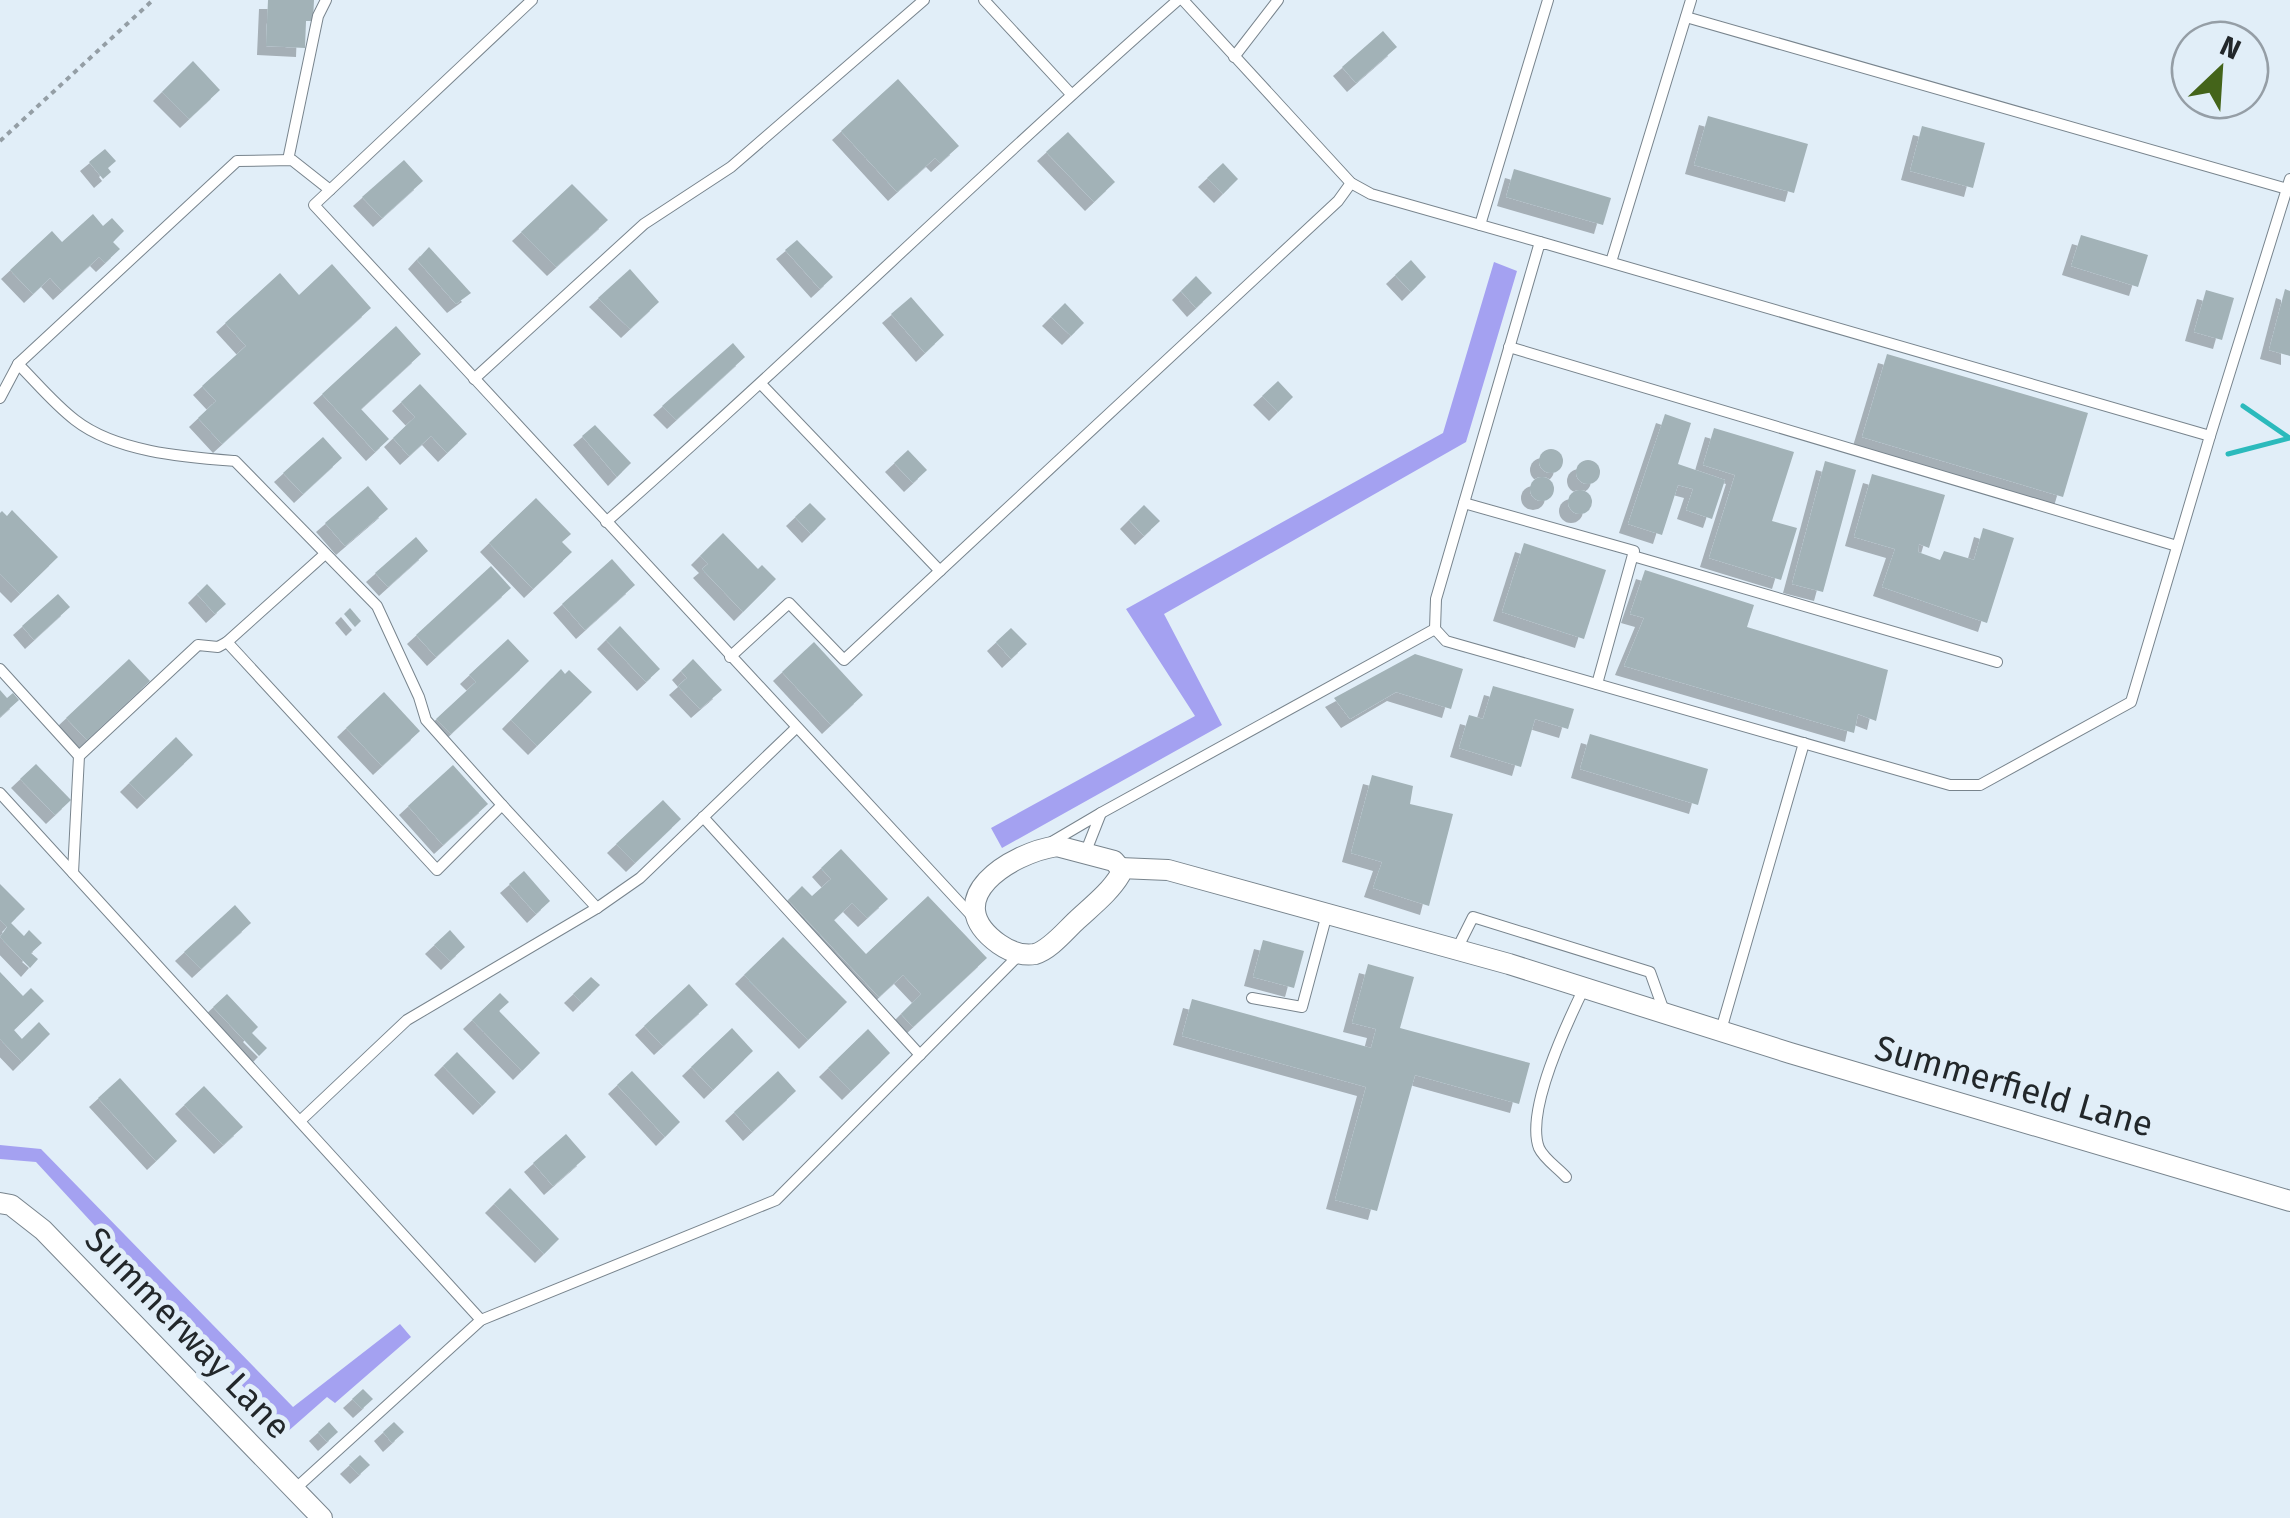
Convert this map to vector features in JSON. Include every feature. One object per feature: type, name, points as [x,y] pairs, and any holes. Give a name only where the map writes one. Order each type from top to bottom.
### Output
[{"type":"street","points":[[1057,846],[1086,852],[1114,861],[1120,868],[1115,883],[1042,951],[1020,954],[987,935],[977,920],[975,904],[980,888],[997,870],[1041,848],[1057,846]]},
{"type":"street","name":"Summerfield Lane","points":[[1120,868],[1168,870],[1456,950],[2290,1201]]},
{"type":"street","name":"Summerway Lane","points":[[0,1203],[11,1205],[43,1230],[322,1518]]},
{"type":"lane","points":[[288,160],[318,16],[326,0]]},
{"type":"lane","points":[[532,0],[314,205],[977,920]]},
{"type":"lane","points":[[474,379],[644,224],[731,168],[924,0]]},
{"type":"lane","points":[[984,0],[1072,94]]},
{"type":"lane","points":[[606,522],[761,384],[1072,94],[1181,0],[1351,183],[1371,194],[2210,436]]},
{"type":"lane","points":[[1234,57],[1278,0]]},
{"type":"lane","points":[[1480,225],[1548,0]]},
{"type":"lane","points":[[1610,262],[1691,0]]},
{"type":"lane","points":[[1540,242],[1436,598],[1436,629],[1446,640],[1950,786],[1980,785],[2131,702],[2288,184],[1686,17]]},
{"type":"lane","points":[[0,398],[18,364],[237,161],[288,160],[330,190]]},
{"type":"lane","points":[[730,657],[789,602],[844,660],[1324,214],[1351,183]]},
{"type":"lane","points":[[1509,347],[2178,546]]},
{"type":"lane","points":[[18,364],[76,421],[116,442],[234,462],[377,606],[426,720],[597,908]]},
{"type":"lane","points":[[761,384],[940,571]]},
{"type":"lane","points":[[1464,503],[1634,551],[1597,684]]},
{"type":"lane","points":[[73,873],[79,756],[198,644],[218,647],[227,642],[325,554]]},
{"type":"lane","points":[[1632,556],[1997,662]]},
{"type":"lane","points":[[1041,848],[1436,629]]},
{"type":"lane","points":[[227,642],[437,870],[502,806]]},
{"type":"lane","points":[[0,669],[79,756]]},
{"type":"lane","points":[[300,1120],[407,1020],[597,908],[640,878],[796,728]]},
{"type":"lane","points":[[1721,1032],[1804,743]]},
{"type":"lane","points":[[0,793],[481,1320]]},
{"type":"lane","points":[[1086,852],[1101,813]]},
{"type":"lane","points":[[703,817],[920,1055]]},
{"type":"lane","points":[[934,877],[954,892],[962,893],[997,870]]},
{"type":"lane","points":[[1252,998],[1302,1007],[1327,914]]},
{"type":"lane","points":[[1456,950],[1473,917],[1650,972],[1664,1014]]},
{"type":"lane","points":[[294,1489],[481,1320],[776,1200],[1020,954]]},
{"type":"lane","points":[[1566,1177],[1540,1152],[1534,1126],[1560,1038],[1584,988]]},
{"type":"path","points":[[0,141],[154,0]]},
{"type":"shaded area","points":[[1494,262],[1517,271],[1466,442],[1164,614],[1222,725],[1002,848],[991,828],[1195,716],[1126,609],[1443,433]]},
{"type":"shaded area","points":[[0,1145],[41,1149],[293,1407],[400,1324],[411,1337],[335,1403],[327,1397],[286,1433],[36,1162],[0,1159]]},
{"type":"building","points":[[268,0],[314,0],[313,21],[306,21],[305,48],[266,46]]},
{"type":"building","points":[[1383,31],[1397,47],[1356,83],[1342,67]]},
{"type":"building","points":[[193,61],[220,90],[189,119],[162,92]]},
{"type":"building","points":[[898,79],[959,146],[940,163],[935,158],[897,192],[841,131]]},
{"type":"building","points":[[1708,116],[1808,144],[1794,193],[1694,165]]},
{"type":"building","points":[[1922,126],[1985,143],[1973,188],[1910,171]]},
{"type":"building","points":[[1068,132],[1115,182],[1094,202],[1046,152]]},
{"type":"building","points":[[105,149],[116,161],[103,179],[89,162]]},
{"type":"building","points":[[404,160],[423,181],[382,218],[362,197]]},
{"type":"building","points":[[1223,163],[1238,179],[1223,194],[1207,178]]},
{"type":"building","points":[[1514,169],[1611,198],[1603,225],[1506,197]]},
{"type":"building","points":[[572,184],[608,220],[556,267],[521,232]]},
{"type":"building","points":[[93,214],[103,226],[112,218],[124,231],[113,242],[120,249],[105,263],[99,257],[62,291],[50,278],[33,294],[10,270],[52,231],[62,242]]},
{"type":"building","points":[[2081,235],[2148,255],[2138,287],[2071,266]]},
{"type":"building","points":[[797,240],[833,277],[820,289],[785,250]]},
{"type":"building","points":[[429,247],[471,293],[456,304],[417,260]]},
{"type":"building","points":[[1411,260],[1426,277],[1411,292],[1395,275]]},
{"type":"building","points":[[332,264],[371,308],[222,444],[198,418],[216,401],[202,386],[246,346],[225,323],[280,273],[299,295]]},
{"type":"building","points":[[630,269],[659,302],[630,329],[598,298]]},
{"type":"building","points":[[1196,276],[1212,293],[1196,308],[1181,291]]},
{"type":"building","points":[[2285,289],[2290,291],[2290,356],[2269,350]]},
{"type":"building","points":[[2206,290],[2234,298],[2222,340],[2194,332]]},
{"type":"building","points":[[911,297],[944,335],[925,353],[891,314]]},
{"type":"building","points":[[1065,303],[1084,323],[1071,336],[1051,317]]},
{"type":"building","points":[[396,326],[421,354],[361,409],[389,439],[375,452],[322,394]]},
{"type":"building","points":[[733,343],[745,357],[676,420],[662,406]]},
{"type":"building","points":[[1887,354],[2088,413],[2063,497],[1862,437]]},
{"type":"building","points":[[1278,381],[1293,397],[1278,412],[1262,396]]},
{"type":"building","points":[[420,384],[467,434],[447,453],[431,436],[409,456],[393,438],[415,417],[401,402]]},
{"type":"building","points":[[1665,414],[1691,423],[1678,464],[1725,480],[1712,519],[1686,510],[1693,489],[1678,485],[1662,535],[1628,524]]},
{"type":"building","points":[[595,425],[631,463],[617,477],[582,436]]},
{"type":"building","points":[[1714,428],[1794,452],[1772,521],[1797,528],[1781,580],[1709,558],[1735,475],[1703,465]]},
{"type":"building","points":[[323,437],[342,458],[303,494],[283,473]]},
{"type":"building","points":[[1551,449],[1563,461],[1551,473],[1539,461]]},
{"type":"building","points":[[908,450],[927,470],[913,483],[894,463]]},
{"type":"building","points":[[1588,460],[1600,472],[1588,484],[1576,472]]},
{"type":"building","points":[[1825,461],[1856,470],[1823,592],[1792,584]]},
{"type":"building","points":[[1872,474],[1945,495],[1929,548],[1919,544],[1918,552],[1940,560],[1944,551],[1974,560],[1983,528],[2014,538],[1987,623],[1882,587],[1895,549],[1854,537]]},
{"type":"building","points":[[1542,477],[1554,489],[1542,501],[1530,489]]},
{"type":"building","points":[[368,486],[388,509],[345,546],[325,523]]},
{"type":"building","points":[[1580,490],[1592,502],[1580,514],[1568,502]]},
{"type":"building","points":[[536,498],[571,534],[562,542],[572,552],[533,589],[489,543]]},
{"type":"building","points":[[810,503],[826,519],[811,534],[795,517]]},
{"type":"building","points":[[1144,505],[1160,521],[1144,536],[1129,520]]},
{"type":"building","points":[[12,510],[58,557],[20,594],[0,574],[0,513],[7,516]]},
{"type":"building","points":[[723,533],[758,569],[762,565],[776,579],[743,612],[702,569],[708,564],[700,556]]},
{"type":"building","points":[[416,537],[428,551],[388,587],[375,573]]},
{"type":"building","points":[[1524,543],[1606,570],[1584,639],[1502,612]]},
{"type":"building","points":[[612,559],[635,585],[585,630],[562,604]]},
{"type":"building","points":[[491,566],[511,588],[436,657],[416,635]]},
{"type":"building","points":[[1645,570],[1754,605],[1747,627],[1888,670],[1876,721],[1858,714],[1854,733],[1624,666],[1644,618],[1630,614]]},
{"type":"building","points":[[207,584],[226,604],[215,614],[197,594]]},
{"type":"building","points":[[58,594],[70,607],[34,640],[22,626]]},
{"type":"building","points":[[350,608],[361,621],[355,627],[344,614]]},
{"type":"building","points":[[620,626],[660,669],[646,682],[606,640]]},
{"type":"building","points":[[1011,628],[1027,644],[1011,659],[996,642]]},
{"type":"building","points":[[508,639],[529,661],[451,734],[436,719],[476,682],[469,675]]},
{"type":"building","points":[[814,642],[863,695],[831,725],[782,672]]},
{"type":"building","points":[[1415,654],[1463,669],[1451,709],[1396,692],[1350,719],[1334,698]]},
{"type":"building","points":[[129,659],[150,681],[87,740],[66,718]]},
{"type":"building","points":[[693,659],[722,690],[700,709],[678,686],[687,678],[681,671]]},
{"type":"building","points":[[561,669],[565,674],[569,670],[592,692],[537,746],[511,720]]},
{"type":"building","points":[[1493,686],[1574,709],[1568,729],[1535,719],[1521,767],[1459,748],[1469,715],[1483,719]]},
{"type":"building","points":[[0,690],[7,698],[13,693],[19,700],[0,717]]},
{"type":"building","points":[[384,692],[420,731],[382,766],[346,728]]},
{"type":"building","points":[[1590,734],[1708,769],[1698,805],[1580,769]]},
{"type":"building","points":[[176,737],[193,755],[146,800],[129,783]]},
{"type":"building","points":[[36,764],[71,800],[55,815],[20,779]]},
{"type":"building","points":[[453,765],[488,804],[443,845],[408,806]]},
{"type":"building","points":[[1372,775],[1413,786],[1410,804],[1453,814],[1429,906],[1373,888],[1382,862],[1351,853]]},
{"type":"building","points":[[663,800],[681,819],[635,863],[616,844]]},
{"type":"building","points":[[841,849],[888,899],[867,918],[852,903],[834,920],[866,954],[928,896],[987,958],[913,1027],[901,1014],[921,994],[903,975],[879,997],[788,900],[802,886],[812,896],[831,879],[821,868]]},
{"type":"building","points":[[524,871],[550,901],[536,914],[509,884]]},
{"type":"building","points":[[0,884],[25,909],[11,923],[24,936],[29,930],[42,943],[31,953],[38,959],[30,968],[0,937],[7,927],[0,920]]},
{"type":"building","points":[[235,905],[251,923],[201,969],[184,952]]},
{"type":"building","points":[[450,930],[465,947],[450,961],[434,945]]},
{"type":"building","points":[[783,937],[847,1002],[808,1040],[744,975]]},
{"type":"building","points":[[1263,940],[1304,951],[1294,988],[1253,977]]},
{"type":"building","points":[[1368,964],[1414,977],[1400,1028],[1530,1063],[1519,1104],[1415,1075],[1377,1211],[1335,1200],[1366,1087],[1182,1036],[1192,999],[1371,1048],[1376,1029],[1352,1023]]},
{"type":"building","points":[[0,972],[23,996],[31,988],[44,1001],[14,1030],[22,1039],[39,1022],[50,1034],[22,1062],[0,1039]]},
{"type":"building","points":[[591,977],[600,985],[582,1003],[573,994]]},
{"type":"building","points":[[689,984],[708,1005],[663,1046],[644,1026]]},
{"type":"building","points":[[500,993],[509,1002],[499,1011],[540,1053],[522,1071],[472,1020]]},
{"type":"building","points":[[227,994],[258,1027],[252,1033],[267,1048],[259,1056],[213,1007]]},
{"type":"building","points":[[732,1028],[753,1051],[713,1090],[691,1067]]},
{"type":"building","points":[[868,1029],[890,1053],[851,1091],[828,1068]]},
{"type":"building","points":[[457,1052],[496,1092],[482,1106],[443,1066]]},
{"type":"building","points":[[632,1071],[680,1122],[665,1137],[617,1085]]},
{"type":"building","points":[[778,1071],[796,1091],[752,1132],[734,1112]]},
{"type":"building","points":[[120,1078],[177,1141],[156,1161],[98,1098]]},
{"type":"building","points":[[204,1086],[243,1127],[223,1145],[184,1105]]},
{"type":"building","points":[[566,1134],[586,1157],[553,1186],[533,1163]]},
{"type":"building","points":[[510,1188],[559,1239],[544,1254],[494,1204]]},
{"type":"building","points":[[363,1389],[373,1399],[362,1409],[352,1399]]},
{"type":"building","points":[[329,1422],[338,1432],[327,1442],[318,1432]]},
{"type":"building","points":[[394,1422],[404,1432],[392,1443],[383,1432]]},
{"type":"building","points":[[360,1455],[370,1465],[359,1475],[349,1465]]},
{"type":"waterway","points":[[2243,406],[2288,437]]},
{"type":"waterway","points":[[2228,454],[2290,438]]}]
